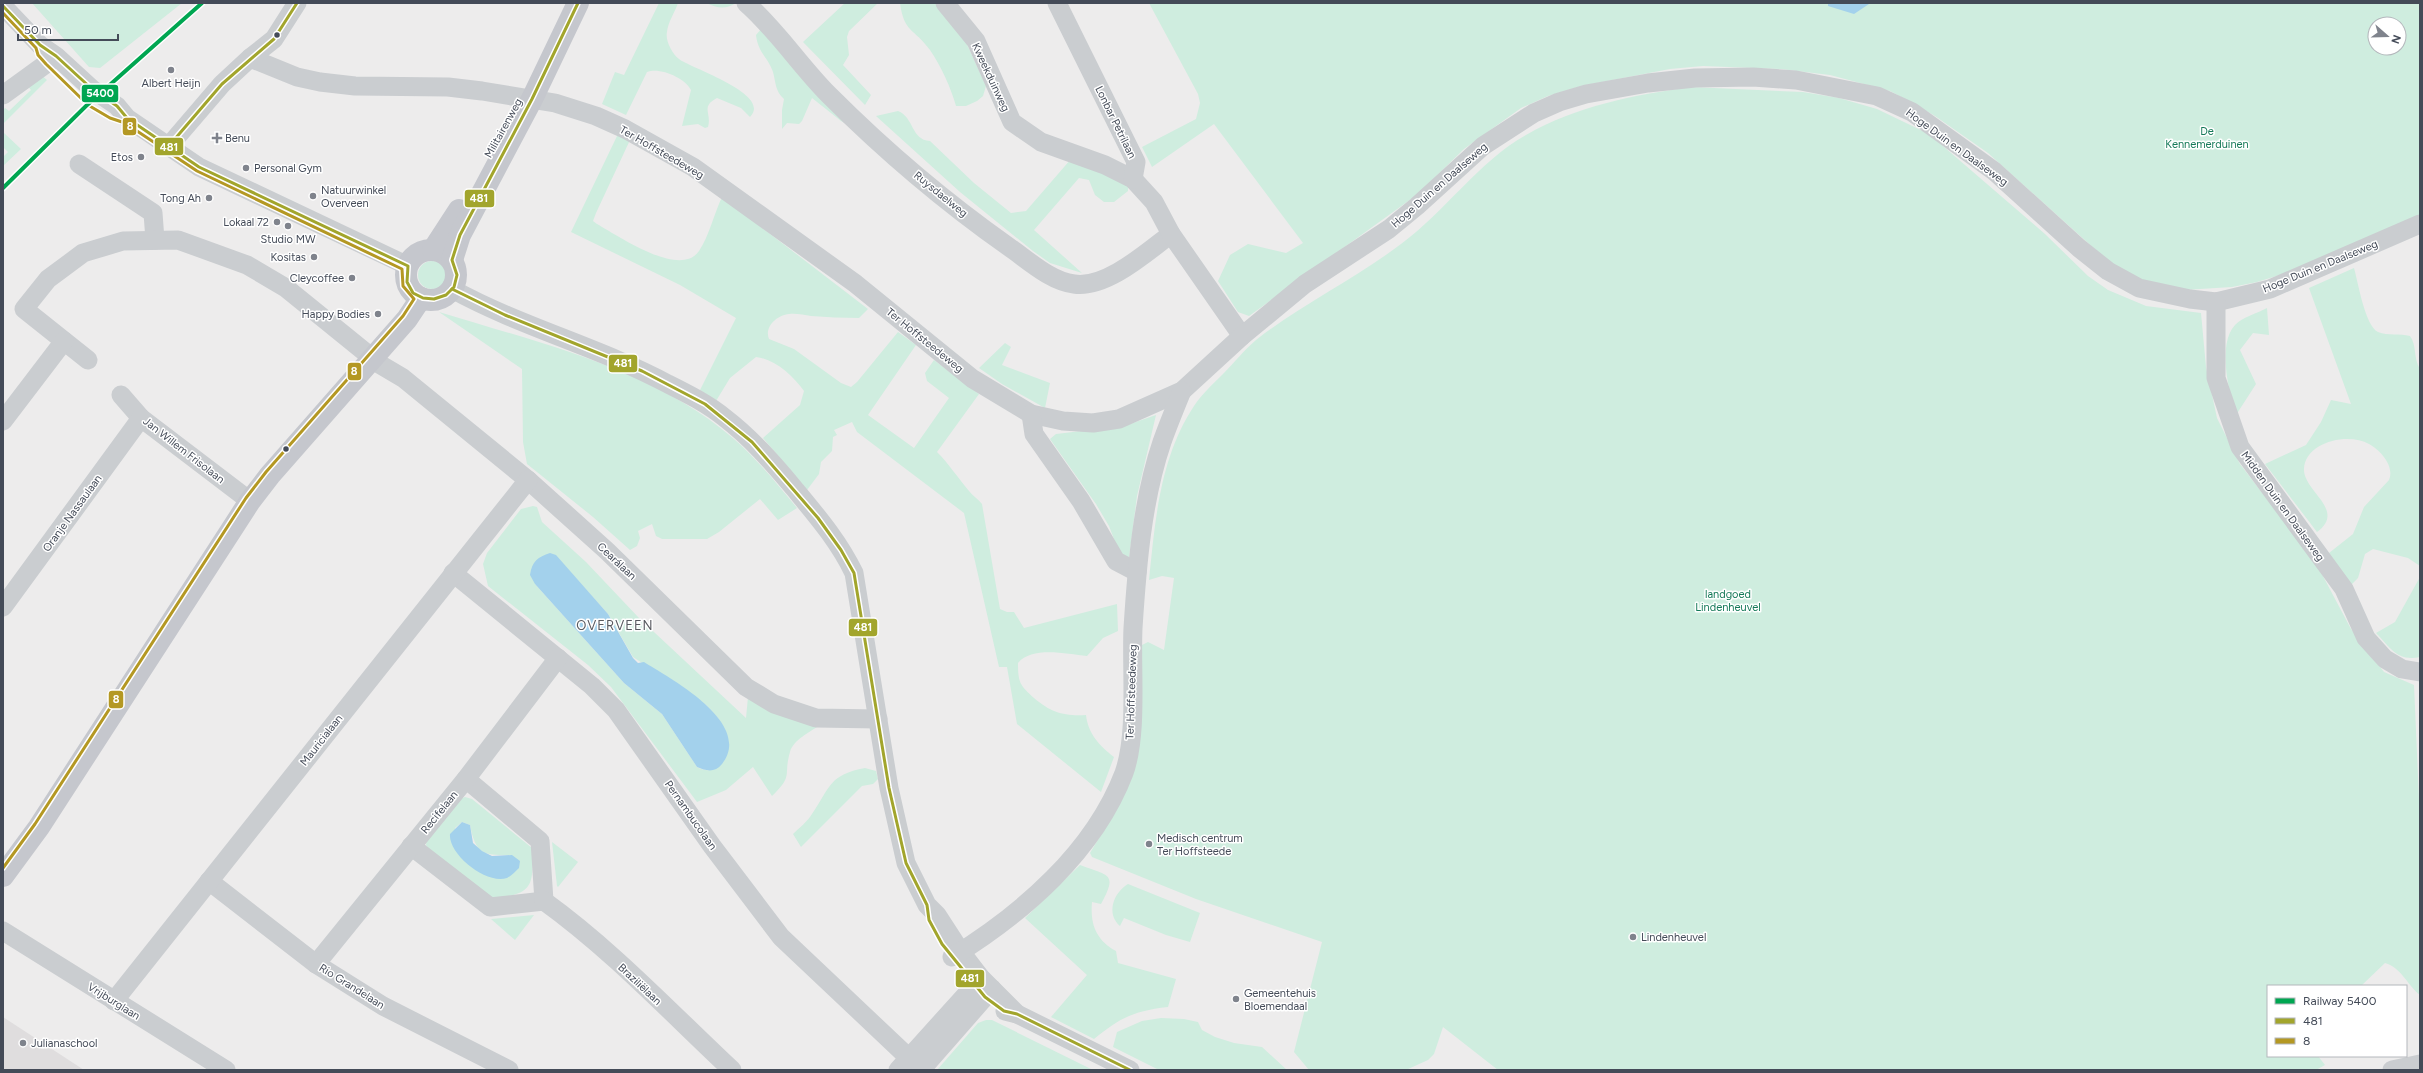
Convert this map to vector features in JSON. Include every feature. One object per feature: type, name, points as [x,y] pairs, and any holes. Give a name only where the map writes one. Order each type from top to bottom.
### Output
[{"type":"main road","name":"Militairenweg","points":[[526,98],[565,3]]},
{"type":"main road","name":"Militairenweg","points":[[443,255],[460,235],[526,98],[578,3]]},
{"type":"main road","points":[[417,254],[443,255],[456,275],[452,289],[439,299],[421,298],[413,293],[408,284],[408,266],[417,254]]},
{"type":"main road","points":[[3,876],[44,820],[250,501],[270,475],[407,319],[421,298]]},
{"type":"street","points":[[168,147],[222,84],[250,58],[274,39],[297,3]]},
{"type":"street","name":"Ruysdaelweg","points":[[746,3],[829,94],[927,183],[996,238],[1061,280],[1074,284],[1088,284],[1103,280],[1171,234]]},
{"type":"street","name":"Kweekduinweg","points":[[945,3],[976,41],[1012,122],[1041,142],[1105,165],[1133,179]]},
{"type":"street","name":"Lonbar Petrilaan","points":[[1057,3],[1136,162],[1133,179]]},
{"type":"street","points":[[3,6],[40,45],[56,56],[92,89],[117,106],[128,118],[199,167],[408,266]]},
{"type":"street","points":[[40,45],[42,52],[50,61],[91,101],[112,114],[128,118]]},
{"type":"street","name":"Ter Hoffsteedeweg","points":[[250,58],[297,77],[339,85],[448,87],[526,98],[596,116],[625,129],[693,167],[856,284],[973,379],[1031,414],[1063,421],[1093,423],[1119,419],[1182,391],[1204,370]]},
{"type":"street","points":[[3,95],[50,61]]},
{"type":"street","name":"Hoge Duin en Daalseweg","points":[[1204,370],[1242,336],[1305,284],[1389,229],[1444,183],[1483,146],[1534,113],[1559,102],[1586,94],[1648,83],[1695,78],[1753,77],[1796,80],[1877,96],[1912,112],[1994,171],[2079,248],[2124,281],[2139,288],[2190,299],[2216,302],[2270,289],[2420,224]]},
{"type":"street","points":[[79,164],[153,213],[155,240]]},
{"type":"street","points":[[1133,179],[1154,202],[1171,234],[1242,336]]},
{"type":"street","name":"Cearálaan","points":[[64,341],[24,309],[48,279],[83,253],[123,241],[178,240],[247,265],[286,288],[373,358],[402,378],[528,480],[619,562],[746,687],[774,704],[816,718],[878,719]]},
{"type":"street","points":[[452,289],[508,315],[635,366],[690,395],[724,417],[756,444],[828,529],[842,550],[854,573],[878,719],[900,839],[906,863],[927,905],[929,920],[942,944],[956,954],[983,987],[1017,1014],[1130,1070]]},
{"type":"street","name":"Midden Duin en Daalseweg","points":[[2216,302],[2216,378],[2240,447],[2344,589],[2366,638],[2385,659],[2402,669],[2420,672]]},
{"type":"street","points":[[3,421],[64,341],[88,360]]},
{"type":"street","name":"Ter Hoffsteedeweg","points":[[956,954],[987,935],[1023,907],[1076,853],[1108,806],[1124,772],[1131,735],[1133,629],[1137,572],[1146,507],[1158,457],[1182,391]]},
{"type":"street","name":"Jan Willem Frisolaan","points":[[121,395],[141,418],[250,501]]},
{"type":"street","points":[[1031,414],[1034,434],[1081,501],[1116,561],[1137,572]]},
{"type":"street","name":"Oranje Nassaulaan","points":[[3,608],[141,418]]},
{"type":"street","name":"Mauricialaan","points":[[114,1001],[528,480]]},
{"type":"street","name":"Pernambucolaan","points":[[453,573],[592,686],[616,710],[712,846],[781,937],[912,1067]]},
{"type":"street","name":"Recifelaan","points":[[316,964],[466,779],[558,658]]},
{"type":"street","points":[[411,846],[490,907],[544,901],[540,841],[466,779]]},
{"type":"street","name":"Rio Grandelaan","points":[[209,882],[316,964],[383,1006],[509,1070]]},
{"type":"street","name":"Braziliëlaan","points":[[544,901],[570,920],[618,963],[732,1070]]},
{"type":"street","name":"Vrijburglaan","points":[[3,931],[226,1070]]},
{"type":"street","points":[[912,1067],[983,987]]},
{"type":"street","points":[[2392,1070],[2420,1064]]},
{"type":"shaded area","name":"Julianaschool","points":[[3,1017],[84,1070],[3,1070]]},
{"type":"green space","points":[[32,3],[182,3],[100,68],[89,67]]},
{"type":"green space","points":[[659,3],[678,3],[669,25],[667,35],[668,43],[674,54],[686,63],[741,91],[750,100],[754,108],[750,117],[741,108],[717,98],[709,104],[708,107],[708,127],[705,128],[698,124],[682,126],[691,90],[678,78],[659,71],[647,72],[626,115],[602,104],[615,72],[624,75]]},
{"type":"green space","points":[[706,3],[736,3],[728,7],[721,8]]},
{"type":"green space","points":[[845,3],[878,3],[849,31],[847,37],[849,55],[843,65],[871,95],[865,105],[803,42]]},
{"type":"green space","points":[[900,3],[938,3],[965,40],[986,86],[983,96],[977,101],[966,106],[956,106],[938,63],[930,50],[910,30],[904,20]]},
{"type":"green space","name":"De Kennemerduinen","points":[[1149,3],[2420,3],[2420,215],[2283,274],[2257,282],[2232,287],[2184,290],[2159,288],[2118,270],[1988,153],[1935,116],[1890,91],[1830,75],[1781,69],[1703,66],[1670,69],[1581,86],[1548,96],[1521,108],[1464,149],[1418,194],[1249,316],[1238,312],[1218,281],[1230,255],[1248,244],[1286,253],[1303,243],[1214,124],[1152,167],[1142,147],[1196,119],[1200,103],[1198,94]]},
{"type":"green space","points":[[762,28],[856,129],[841,121],[812,98],[802,121],[799,124],[787,123],[782,129],[782,110],[784,99],[777,90],[771,67],[761,51],[757,41],[756,35]]},
{"type":"green space","points":[[40,74],[47,80],[3,124],[3,110],[5,108],[9,111],[31,90],[25,83]]},
{"type":"green space","name":"landgoed Lindenheuvel","points":[[1691,87],[1803,92],[1839,98],[1877,109],[1929,134],[2045,234],[2088,276],[2108,290],[2146,306],[2201,313],[2206,367],[2217,418],[2240,464],[2316,563],[2351,629],[2384,672],[2414,685],[2420,822],[2420,995],[2396,968],[2385,963],[2362,985],[2267,985],[2267,1057],[2319,1057],[2325,1065],[2316,1070],[1498,1070],[1443,1027],[1434,1054],[1428,1060],[1406,1070],[1309,1070],[1294,1052],[1322,942],[1196,899],[1092,857],[1090,853],[1114,813],[1140,646],[1148,642],[1164,650],[1174,578],[1162,576],[1149,580],[1154,535],[1166,468],[1173,446],[1194,406],[1208,389],[1256,340],[1401,244],[1432,217],[1492,159],[1509,146],[1526,135],[1565,116],[1606,103]]},
{"type":"green space","points":[[898,111],[907,118],[919,137],[930,141],[974,183],[1011,213],[1026,211],[1071,159],[1128,182],[1128,191],[1114,202],[1104,202],[1095,195],[1089,180],[1079,178],[1034,230],[1082,273],[1050,263],[1033,251],[960,192],[876,116]]},
{"type":"green space","points":[[3,132],[21,149],[3,166],[3,151],[4,156],[8,152],[3,147]]},
{"type":"green space","points":[[618,134],[630,140],[596,213],[593,221],[597,224],[633,245],[664,258],[678,260],[690,258],[699,251],[703,245],[722,197],[868,309],[859,318],[794,314],[784,315],[776,319],[770,326],[768,330],[769,339],[794,349],[841,383],[851,387],[857,382],[898,332],[916,345],[868,415],[914,448],[949,398],[927,381],[925,373],[934,360],[979,394],[937,452],[982,504],[1000,609],[1007,612],[1014,612],[1024,628],[1117,604],[1118,631],[1103,638],[1087,656],[1050,652],[1040,653],[1032,654],[1018,663],[1019,679],[1029,694],[1052,710],[1064,714],[1086,715],[1092,734],[1114,757],[1101,792],[1017,724],[1007,667],[999,667],[964,513],[857,432],[852,422],[834,430],[837,435],[833,437],[832,451],[821,462],[819,474],[807,490],[763,438],[800,405],[804,391],[795,380],[777,365],[763,358],[756,357],[730,378],[716,401],[700,390],[736,318],[680,285],[571,232]]},
{"type":"green space","points":[[432,261],[438,262],[442,265],[445,269],[445,281],[442,285],[438,288],[432,289],[426,288],[422,285],[419,281],[418,275],[419,269],[422,265],[426,262]]},
{"type":"green space","points":[[2354,268],[2366,313],[2373,328],[2382,333],[2410,336],[2414,343],[2416,360],[2420,369],[2420,566],[2408,558],[2373,549],[2365,554],[2358,578],[2348,588],[2329,553],[2353,534],[2364,507],[2389,480],[2390,469],[2382,454],[2369,444],[2350,439],[2329,442],[2319,446],[2312,452],[2306,460],[2304,469],[2310,485],[2326,508],[2327,516],[2325,524],[2317,532],[2265,464],[2306,445],[2321,422],[2331,400],[2351,404],[2309,288]]},
{"type":"green space","points":[[2267,308],[2269,335],[2253,333],[2240,350],[2256,384],[2236,415],[2230,394],[2226,369],[2227,344],[2230,333],[2238,322]]},
{"type":"green space","points":[[439,312],[593,360],[631,376],[667,394],[702,414],[734,439],[759,463],[797,508],[778,520],[760,499],[719,532],[707,539],[662,539],[656,536],[652,524],[638,531],[640,538],[637,546],[630,550],[593,517],[527,464],[523,442],[522,369]]},
{"type":"green space","points":[[1005,343],[1011,347],[1002,365],[1050,383],[1045,408],[1002,384],[979,368]]},
{"type":"green space","points":[[1156,415],[1137,496],[1127,573],[1109,526],[1096,504],[1050,439],[1056,434],[1124,426]]},
{"type":"green space","points":[[533,506],[537,507],[542,522],[586,562],[639,618],[746,718],[748,697],[820,725],[802,737],[792,748],[788,760],[786,779],[772,796],[753,767],[726,790],[697,802],[611,687],[588,665],[488,586],[483,564],[487,553],[521,509]],"holes":[[[556,556],[608,614],[633,657],[706,705],[718,718],[726,734],[720,766],[709,770],[704,770],[697,767],[662,714],[624,683],[535,584]]]},
{"type":"green space","points":[[2420,577],[2420,657],[2405,657],[2390,648],[2376,633],[2395,622]]},
{"type":"green space","points":[[865,768],[876,771],[878,779],[873,784],[862,786],[801,847],[793,834],[810,817],[832,783],[844,774]]},
{"type":"green space","points":[[465,797],[472,799],[532,848],[532,873],[531,881],[528,887],[515,895],[490,899],[429,850],[426,845],[427,838],[458,800]],"holes":[[[462,822],[470,825],[475,843],[483,852],[495,855],[513,855],[467,864],[455,828]]]},
{"type":"green space","points":[[552,842],[578,862],[558,887],[557,886]]},
{"type":"green space","points":[[1080,865],[1098,871],[1108,877],[1109,886],[1101,904],[1092,902],[1092,917],[1093,924],[1099,936],[1109,947],[1116,951],[1118,963],[1176,979],[1168,1007],[1136,1013],[1120,1021],[1094,1039],[1051,1017],[1087,975],[1025,918]]},
{"type":"green space","points":[[1128,884],[1200,913],[1190,942],[1166,935],[1124,918],[1120,926],[1113,916],[1113,904],[1118,893]]},
{"type":"green space","points":[[534,915],[515,940],[491,919]]},
{"type":"green space","points":[[1161,1018],[1184,1019],[1198,1022],[1202,1030],[1215,1037],[1234,1043],[1262,1047],[1287,1070],[1159,1070],[1113,1047],[1117,1032],[1142,1021]]},
{"type":"green space","points":[[986,1020],[992,1020],[1093,1070],[937,1070],[978,1023]]},
{"type":"water","points":[[1828,3],[1869,4],[1854,14],[1828,6]]},
{"type":"water","points":[[550,553],[556,555],[608,614],[633,658],[638,663],[644,662],[672,679],[705,704],[719,718],[727,733],[729,749],[719,767],[710,770],[697,767],[662,714],[624,683],[535,584],[530,575],[532,566],[536,560]]},
{"type":"water","points":[[462,822],[470,825],[473,843],[482,851],[492,856],[512,855],[520,861],[519,868],[507,878],[498,879],[489,877],[470,866],[462,859],[451,842],[450,834]]},
{"type":"rail line","name":"5400","points":[[3,188],[86,106],[202,3]]},
{"type":"transit line","name":"481","points":[[168,147],[222,84],[274,39],[297,3]]},
{"type":"transit line","name":"481","points":[[3,6],[40,45],[56,56],[92,89],[117,106],[127,118],[199,167],[408,266],[407,282],[413,293],[423,298],[434,299],[446,295],[454,287],[457,275],[452,260],[460,235],[532,99],[578,3]]},
{"type":"transit line","name":"8","points":[[3,13],[36,48],[38,55],[46,64],[88,105],[110,118],[125,123],[197,171],[402,269],[403,286],[414,299],[403,316],[266,472],[246,498],[35,824],[3,868]]},
{"type":"transit line","name":"481","points":[[452,289],[505,315],[642,371],[705,404],[752,442],[818,518],[841,550],[854,573],[889,788],[906,863],[927,905],[929,920],[942,944],[985,997],[1004,1011],[1017,1014],[1130,1070]]},
{"type":"place","name":"Albert Heijn","points":[[171,70]]},
{"type":"place","name":"Benu","points":[[217,138]]},
{"type":"place","name":"Etos","points":[[141,157]]},
{"type":"place","name":"Personal Gym","points":[[246,168]]},
{"type":"place","name":"Natuurwinkel Overveen","points":[[313,196]]},
{"type":"place","name":"Tong Ah","points":[[209,198]]},
{"type":"place","name":"Lokaal 72","points":[[277,222]]},
{"type":"place","name":"Studio MW","points":[[288,226]]},
{"type":"place","name":"Kositas","points":[[314,257]]},
{"type":"place","name":"Cleycoffee","points":[[352,278]]},
{"type":"place","name":"Happy Bodies","points":[[378,314]]},
{"type":"place","name":"Medisch centrum Ter Hoffsteede","points":[[1149,844]]},
{"type":"place","name":"Lindenheuvel","points":[[1633,937]]},
{"type":"place","name":"Gemeentehuis Bloemendaal","points":[[1236,999]]},
{"type":"place","name":"Julianaschool","points":[[23,1043]]},
{"type":"district","name":"OVERVEEN","points":[[615,625]]}]
